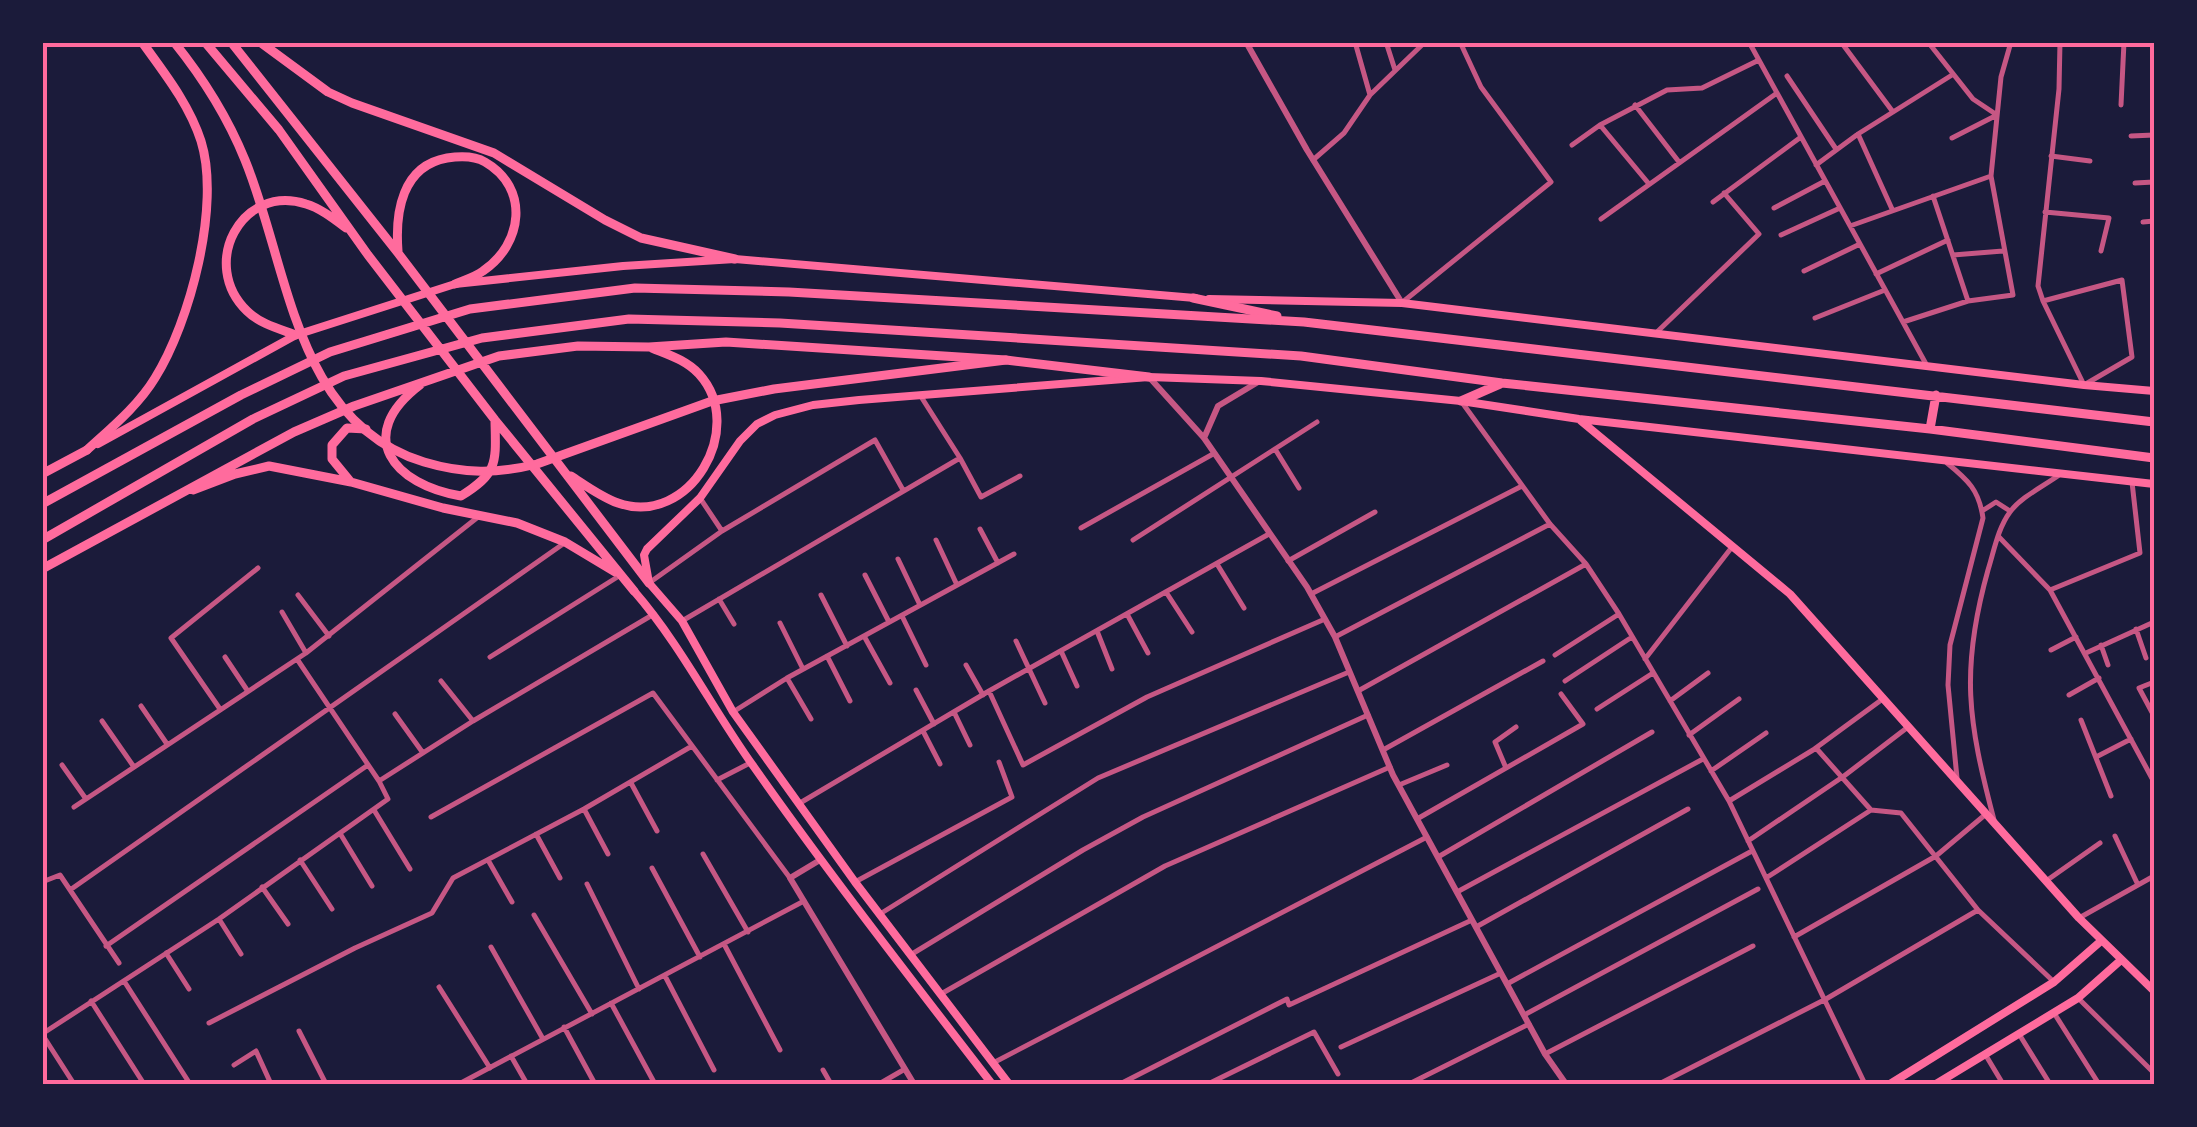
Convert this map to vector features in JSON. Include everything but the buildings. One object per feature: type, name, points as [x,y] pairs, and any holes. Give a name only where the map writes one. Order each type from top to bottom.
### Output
[{"type":"highway","points":[[42,474],[86,450],[138,402],[155,378],[183,321],[204,226],[207,177],[202,144],[182,100],[142,42]]},
{"type":"highway","points":[[174,42],[225,117],[245,159],[308,354],[335,400],[352,419],[381,443],[407,456],[473,473],[507,471],[537,464],[712,401],[774,388],[1006,360]]},
{"type":"highway","points":[[205,42],[278,130],[368,255],[520,452],[634,591]]},
{"type":"highway","points":[[231,42],[649,582]]},
{"type":"highway","points":[[260,42],[328,92],[494,153],[641,238],[736,259]]},
{"type":"highway","points":[[398,253],[396,214],[416,174],[441,159],[461,156],[483,160],[504,176],[515,195],[518,218],[510,242],[498,257],[484,271],[455,284]]},
{"type":"highway","points":[[296,336],[259,320],[232,291],[224,269],[232,233],[256,210],[280,201],[304,203],[353,232]]},
{"type":"highway","points":[[42,504],[330,352],[470,310],[635,288],[789,292],[1304,322],[2152,421]]},
{"type":"highway","points":[[1193,298],[1304,322]]},
{"type":"highway","points":[[42,540],[253,419],[344,376],[482,338],[629,319],[780,322],[1282,354],[2153,458]]},
{"type":"highway","points":[[45,569],[294,432],[499,356],[578,346],[726,342],[1006,360],[1149,377]]},
{"type":"highway","points":[[564,472],[619,503],[638,506],[660,503],[686,489],[706,464],[717,439],[717,416],[706,386],[700,375],[682,361],[649,347]]},
{"type":"highway","points":[[385,441],[390,416],[404,398],[427,380]]},
{"type":"highway","points":[[1461,400],[1502,383]]},
{"type":"highway","points":[[1930,429],[1936,395]]},
{"type":"highway","points":[[352,482],[332,459],[332,445],[347,428],[358,427],[373,431],[385,441],[396,466],[417,484],[462,496],[487,480],[496,460],[495,420]]},
{"type":"highway","points":[[176,495],[269,466],[352,482],[516,523],[566,542],[620,575]]},
{"type":"main road","points":[[86,450],[296,336],[455,284],[623,266],[736,259],[1193,298],[1402,303],[2084,386],[2154,391]]},
{"type":"main road","points":[[1009,1084],[798,805],[733,712],[682,620],[649,582],[644,555],[647,549],[700,498],[740,441],[758,424],[813,405],[1149,377],[1258,382],[1461,400],[1580,419],[2154,484]]},
{"type":"main road","points":[[1580,419],[1790,594],[2079,918],[2154,991]]},
{"type":"main road","points":[[634,591],[654,614],[820,860],[992,1084]]},
{"type":"main road","points":[[1890,1084],[2054,982],[2102,942]]},
{"type":"main road","points":[[1936,1084],[1951,1080],[1985,1054],[2078,998],[2122,960]]},
{"type":"street","points":[[1246,42],[1402,303],[1551,182],[1481,87],[1460,42]]},
{"type":"street","points":[[1355,42],[1370,95]]},
{"type":"street","points":[[1386,42],[1395,70]]},
{"type":"street","points":[[1749,42],[1927,367]]},
{"type":"street","points":[[1841,42],[1892,112]]},
{"type":"street","points":[[1928,42],[1973,99],[1997,116]]},
{"type":"street","points":[[1903,322],[1968,301],[2013,296],[1991,176],[2000,78],[2012,42]]},
{"type":"street","points":[[2043,301],[2122,280],[2132,357],[2084,386],[2043,301],[2038,286],[2060,42]]},
{"type":"street","points":[[2121,105],[2124,42]]},
{"type":"street","points":[[1314,160],[1344,133],[1370,95],[1424,43]]},
{"type":"street","points":[[1572,144],[1666,90],[1702,88],[1759,60]]},
{"type":"street","points":[[1764,70],[1772,64]]},
{"type":"street","points":[[1816,164],[1952,75]]},
{"type":"street","points":[[1787,76],[1836,149]]},
{"type":"street","points":[[1601,219],[1777,93]]},
{"type":"street","points":[[1635,105],[1680,163]]},
{"type":"street","points":[[1952,138],[1997,116]]},
{"type":"street","points":[[1600,125],[1649,184]]},
{"type":"street","points":[[1858,134],[1892,209]]},
{"type":"street","points":[[2131,136],[2154,135]]},
{"type":"street","points":[[1713,202],[1801,137]]},
{"type":"street","points":[[2051,156],[2090,160]]},
{"type":"street","points":[[1850,226],[1991,176]]},
{"type":"street","points":[[1774,208],[1825,181]]},
{"type":"street","points":[[2135,183],[2154,182]]},
{"type":"street","points":[[1655,334],[1759,234],[1724,193]]},
{"type":"street","points":[[1933,196],[1968,301]]},
{"type":"street","points":[[1782,236],[1840,208]]},
{"type":"street","points":[[2045,212],[2108,218],[2101,251]]},
{"type":"street","points":[[2143,222],[2154,221]]},
{"type":"street","points":[[1876,274],[1948,240]]},
{"type":"street","points":[[1804,271],[1860,244]]},
{"type":"street","points":[[1953,256],[2003,252]]},
{"type":"street","points":[[1816,318],[1885,290]]},
{"type":"street","points":[[1149,377],[1204,438],[1233,478],[1336,637],[1399,785],[1545,1054],[1565,1082],[1554,1084]]},
{"type":"street","points":[[1204,438],[1218,406],[1258,382]]},
{"type":"street","points":[[920,395],[981,497],[1020,476]]},
{"type":"street","points":[[1461,400],[1550,524],[1586,564],[1619,614],[1730,802],[1865,1084]]},
{"type":"street","points":[[1133,540],[1317,422]]},
{"type":"street","points":[[649,582],[722,531],[875,440],[903,490]]},
{"type":"street","points":[[1275,449],[1300,488]]},
{"type":"street","points":[[1081,528],[1214,454]]},
{"type":"street","points":[[682,620],[960,458]]},
{"type":"street","points":[[1940,458],[1973,484],[1982,511],[1950,645],[1949,702],[1957,780]]},
{"type":"street","points":[[1994,823],[1978,762],[1968,693],[1974,628],[1998,536],[2010,511],[2062,473]]},
{"type":"street","points":[[2050,590],[2140,553],[2132,482]]},
{"type":"street","points":[[1310,594],[1523,485]]},
{"type":"street","points":[[700,498],[722,531]]},
{"type":"street","points":[[1982,511],[1996,502],[2010,511]]},
{"type":"street","points":[[1288,561],[1375,512]]},
{"type":"street","points":[[74,807],[297,660],[480,516]]},
{"type":"street","points":[[1336,637],[1550,524]]},
{"type":"street","points":[[980,529],[998,563]]},
{"type":"street","points":[[798,805],[1029,668],[1270,534]]},
{"type":"street","points":[[1998,536],[2050,590],[2154,782]]},
{"type":"street","points":[[936,540],[957,585]]},
{"type":"street","points":[[70,890],[566,542]]},
{"type":"street","points":[[1645,659],[1734,545]]},
{"type":"street","points":[[733,712],[787,678],[1014,554]]},
{"type":"street","points":[[898,559],[920,606]]},
{"type":"street","points":[[1217,564],[1244,608]]},
{"type":"street","points":[[1358,691],[1586,564]]},
{"type":"street","points":[[220,708],[171,638],[258,568]]},
{"type":"street","points":[[490,657],[620,575]]},
{"type":"street","points":[[866,575],[889,622]]},
{"type":"street","points":[[1166,592],[1192,632]]},
{"type":"street","points":[[821,595],[847,646]]},
{"type":"street","points":[[298,596],[329,636]]},
{"type":"street","points":[[720,599],[734,624]]},
{"type":"street","points":[[282,612],[306,653]]},
{"type":"street","points":[[380,781],[654,614]]},
{"type":"street","points":[[1126,614],[1148,653]]},
{"type":"street","points":[[1554,654],[1619,614]]},
{"type":"street","points":[[902,616],[926,665]]},
{"type":"street","points":[[966,665],[986,693],[1023,765],[1147,697],[1325,619]]},
{"type":"street","points":[[2086,653],[2154,622]]},
{"type":"street","points":[[780,623],[804,669]]},
{"type":"street","points":[[2136,629],[2146,658]]},
{"type":"street","points":[[1096,631],[1112,669]]},
{"type":"street","points":[[864,636],[890,682]]},
{"type":"street","points":[[1565,680],[1632,637]]},
{"type":"street","points":[[2051,650],[2076,637]]},
{"type":"street","points":[[1016,641],[1045,703]]},
{"type":"street","points":[[2101,644],[2108,664]]},
{"type":"street","points":[[1062,651],[1077,686]]},
{"type":"street","points":[[827,656],[850,701]]},
{"type":"street","points":[[225,658],[247,690]]},
{"type":"street","points":[[74,1084],[42,1034],[218,919],[388,799],[380,781],[297,660]]},
{"type":"street","points":[[1383,750],[1542,660]]},
{"type":"street","points":[[880,914],[1098,778],[1349,672]]},
{"type":"street","points":[[1597,709],[1653,672]]},
{"type":"street","points":[[1670,702],[1708,673]]},
{"type":"street","points":[[787,678],[810,719]]},
{"type":"street","points":[[2069,695],[2099,678]]},
{"type":"street","points":[[441,682],[473,721]]},
{"type":"street","points":[[2154,682],[2139,688],[2154,716]]},
{"type":"street","points":[[916,690],[934,724]]},
{"type":"street","points":[[431,817],[652,693],[790,878],[914,1084]]},
{"type":"street","points":[[1417,819],[1583,724],[1561,694]]},
{"type":"street","points":[[1730,802],[1816,748],[1884,698]]},
{"type":"street","points":[[1689,735],[1738,699]]},
{"type":"street","points":[[141,706],[168,744]]},
{"type":"street","points":[[954,712],[970,745]]},
{"type":"street","points":[[395,714],[423,753]]},
{"type":"street","points":[[912,954],[1128,825],[1368,714]]},
{"type":"street","points":[[2081,720],[2111,796]]},
{"type":"street","points":[[102,721],[134,766]]},
{"type":"street","points":[[1748,841],[1844,776],[1908,726]]},
{"type":"street","points":[[1506,768],[1495,742],[1516,727]]},
{"type":"street","points":[[923,730],[940,764]]},
{"type":"street","points":[[1438,858],[1652,732]]},
{"type":"street","points":[[1711,772],[1766,733]]},
{"type":"street","points":[[2097,757],[2131,739]]},
{"type":"street","points":[[209,1023],[432,913],[453,878],[692,746]]},
{"type":"street","points":[[1816,748],[1871,810]]},
{"type":"street","points":[[1457,892],[1703,759]]},
{"type":"street","points":[[855,882],[1012,797],[999,762]]},
{"type":"street","points":[[718,780],[751,763]]},
{"type":"street","points":[[106,946],[368,764]]},
{"type":"street","points":[[62,765],[86,799]]},
{"type":"street","points":[[1399,785],[1447,765]]},
{"type":"street","points":[[941,994],[1165,866],[1390,767]]},
{"type":"street","points":[[631,783],[657,830]]},
{"type":"street","points":[[1120,1084],[1287,999],[1288,1005],[1474,923],[1688,808]]},
{"type":"street","points":[[584,809],[608,854]]},
{"type":"street","points":[[374,810],[410,869]]},
{"type":"street","points":[[1766,878],[1871,810],[1901,813],[1978,910],[2054,982]]},
{"type":"street","points":[[1794,937],[1936,856],[1986,814]]},
{"type":"street","points":[[536,834],[560,878]]},
{"type":"street","points":[[341,835],[372,886]]},
{"type":"street","points":[[2115,836],[2138,885]]},
{"type":"street","points":[[993,1063],[1427,837]]},
{"type":"street","points":[[2046,881],[2100,843]]},
{"type":"street","points":[[1507,984],[1752,851]]},
{"type":"street","points":[[702,854],[748,932]]},
{"type":"street","points":[[300,860],[332,909]]},
{"type":"street","points":[[488,860],[512,902]]},
{"type":"street","points":[[790,878],[820,860]]},
{"type":"street","points":[[652,868],[700,957]]},
{"type":"street","points":[[42,882],[60,875],[119,963]]},
{"type":"street","points":[[2079,918],[2154,876]]},
{"type":"street","points":[[587,884],[640,989]]},
{"type":"street","points":[[262,888],[288,924]]},
{"type":"street","points":[[1524,1015],[1758,889]]},
{"type":"street","points":[[459,1084],[474,1081],[511,1056],[804,901]]},
{"type":"street","points":[[1660,1084],[1826,999],[1978,910]]},
{"type":"street","points":[[534,914],[592,1014]]},
{"type":"street","points":[[218,919],[241,954]]},
{"type":"street","points":[[724,944],[780,1050]]},
{"type":"street","points":[[1545,1054],[1753,946]]},
{"type":"street","points":[[491,947],[543,1040]]},
{"type":"street","points":[[166,953],[188,989]]},
{"type":"street","points":[[1341,1047],[1501,972]]},
{"type":"street","points":[[665,976],[714,1070]]},
{"type":"street","points":[[124,981],[190,1084]]},
{"type":"street","points":[[439,987],[490,1068]]},
{"type":"street","points":[[2078,998],[2154,1074]]},
{"type":"street","points":[[92,1001],[144,1084]]},
{"type":"street","points":[[611,1002],[655,1084]]},
{"type":"street","points":[[2054,1012],[2097,1081]]},
{"type":"street","points":[[1410,1084],[1529,1024]]},
{"type":"street","points":[[564,1028],[594,1084]]},
{"type":"street","points":[[299,1031],[326,1084]]},
{"type":"street","points":[[1208,1084],[1314,1032],[1338,1074]]},
{"type":"street","points":[[2020,1034],[2050,1084]]},
{"type":"street","points":[[234,1066],[256,1052],[271,1084]]},
{"type":"street","points":[[1985,1054],[2004,1084]]},
{"type":"street","points":[[511,1056],[527,1084]]},
{"type":"street","points":[[823,1070],[831,1084]]},
{"type":"street","points":[[879,1084],[905,1070]]}]
